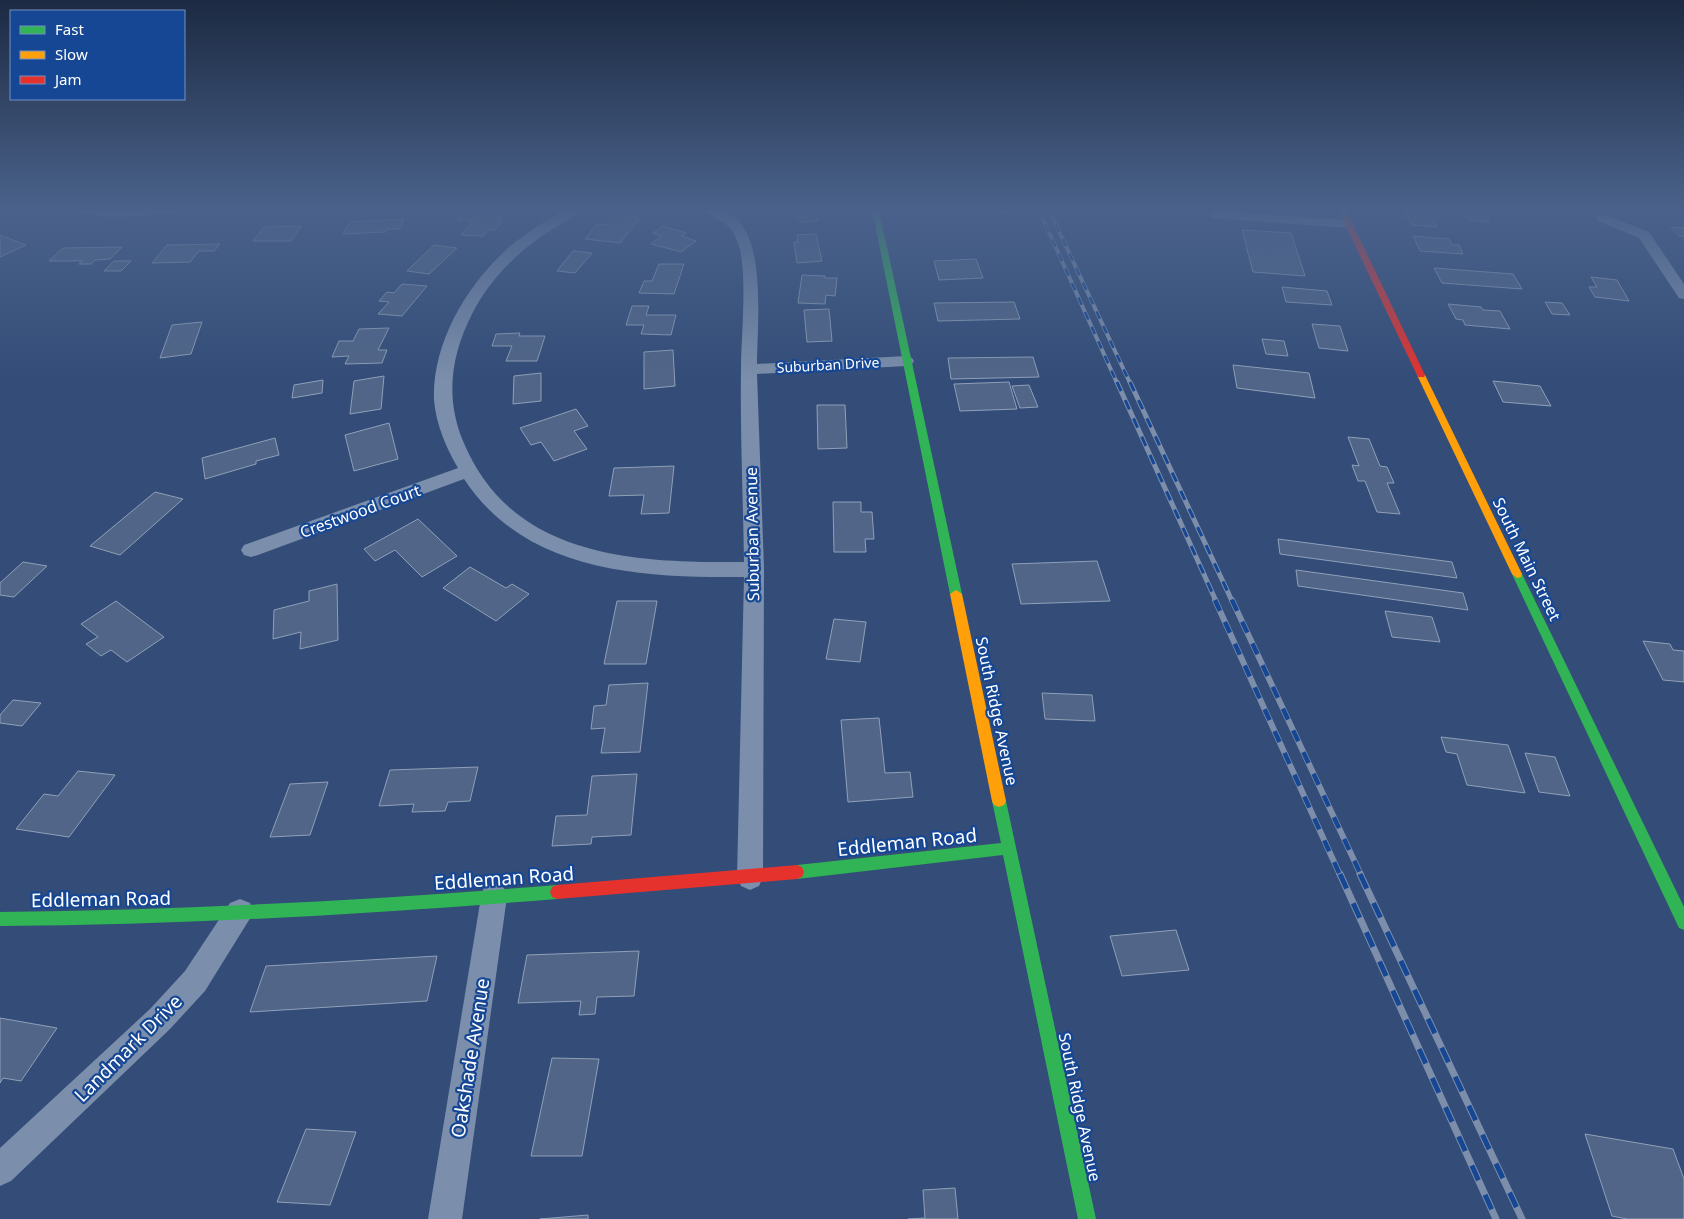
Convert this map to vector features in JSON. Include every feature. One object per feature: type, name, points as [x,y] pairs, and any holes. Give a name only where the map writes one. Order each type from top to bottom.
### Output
[{"type":"street","points":[[498,267],[487,279],[466,310],[451,340],[443,386],[446,422],[462,462],[496,509],[532,535],[602,561],[630,566],[692,570],[754,569]]},
{"type":"street","name":"Suburban Avenue","points":[[750,267],[754,569],[750,877]]},
{"type":"street","name":"South Ridge Avenue","points":[[887,267],[1087,1219]]},
{"type":"street","name":"South Main Street","points":[[1369,267],[1684,923]]},
{"type":"street","points":[[1665,267],[1684,295]]},
{"type":"street","name":"Suburban Drive","points":[[750,369],[906,361]]},
{"type":"street","name":"Crestwood Court","points":[[251,550],[469,471]]},
{"type":"street","name":"Eddleman Road","points":[[0,919],[76,919],[240,912],[494,897],[750,877],[1009,848]]},
{"type":"street","name":"Oakshade Avenue","points":[[445,1219],[494,897]]},
{"type":"street","name":"Landmark Drive","points":[[0,1170],[160,1019],[195,981],[240,912]]},
{"type":"building","points":[[108,267],[125,267],[121,271],[104,271]]},
{"type":"building","points":[[411,267],[437,267],[429,274],[407,271]]},
{"type":"building","points":[[560,267],[580,267],[575,273],[557,271]]},
{"type":"building","points":[[658,267],[683,267],[674,294],[639,293],[644,281],[652,281]]},
{"type":"building","points":[[936,267],[979,267],[983,278],[939,280]]},
{"type":"building","points":[[1252,267],[1302,267],[1305,276],[1253,272]]},
{"type":"building","points":[[1434,268],[1513,274],[1522,289],[1442,283]]},
{"type":"building","points":[[802,275],[837,278],[835,296],[826,295],[825,304],[798,303]]},
{"type":"building","points":[[1591,277],[1617,280],[1629,301],[1595,297],[1589,287],[1597,287]]},
{"type":"building","points":[[402,284],[427,286],[402,316],[378,314],[389,302],[379,301],[387,292],[394,293]]},
{"type":"building","points":[[1282,287],[1327,291],[1332,305],[1286,302]]},
{"type":"building","points":[[1014,302],[1020,319],[938,321],[934,303]]},
{"type":"building","points":[[1545,302],[1562,303],[1570,315],[1552,314]]},
{"type":"building","points":[[1448,304],[1500,311],[1510,329],[1465,325],[1463,320],[1456,319]]},
{"type":"building","points":[[632,306],[649,306],[646,315],[676,315],[671,335],[641,334],[644,325],[626,325]]},
{"type":"building","points":[[829,309],[832,341],[807,342],[804,310]]},
{"type":"building","points":[[202,322],[191,354],[160,358],[172,325]]},
{"type":"building","points":[[1312,324],[1340,326],[1348,351],[1319,348]]},
{"type":"building","points":[[389,328],[378,350],[387,350],[382,363],[345,364],[349,356],[332,357],[339,341],[353,341],[359,329]]},
{"type":"building","points":[[520,333],[519,336],[545,336],[537,361],[506,361],[512,346],[492,346],[496,334]]},
{"type":"building","points":[[1262,339],[1284,341],[1288,356],[1266,354]]},
{"type":"building","points":[[673,350],[675,386],[644,389],[644,352]]},
{"type":"building","points":[[1033,357],[1039,377],[951,379],[948,358]]},
{"type":"building","points":[[1233,365],[1309,373],[1315,398],[1237,388]]},
{"type":"building","points":[[541,373],[541,401],[513,404],[514,376]]},
{"type":"building","points":[[384,376],[381,409],[350,414],[354,381]]},
{"type":"building","points":[[323,380],[322,393],[292,398],[294,385]]},
{"type":"building","points":[[1493,381],[1540,386],[1551,406],[1503,402]]},
{"type":"building","points":[[1009,382],[1017,409],[960,411],[954,384]]},
{"type":"building","points":[[1029,385],[1038,407],[1020,408],[1012,386]]},
{"type":"building","points":[[817,405],[845,405],[847,448],[818,449]]},
{"type":"building","points":[[576,409],[588,426],[574,431],[587,449],[554,461],[541,442],[531,445],[520,428]]},
{"type":"building","points":[[389,423],[398,459],[354,471],[345,435]]},
{"type":"building","points":[[1348,437],[1369,439],[1380,466],[1387,467],[1394,483],[1387,483],[1400,514],[1377,512],[1365,481],[1358,481],[1352,465],[1359,466]]},
{"type":"building","points":[[275,438],[279,455],[205,479],[202,458]]},
{"type":"building","points":[[674,466],[669,513],[641,514],[644,495],[609,496],[614,468]]},
{"type":"building","points":[[155,492],[183,499],[120,555],[90,546]]},
{"type":"building","points":[[833,502],[861,502],[861,512],[872,512],[874,539],[865,539],[866,552],[834,552]]},
{"type":"building","points":[[418,519],[457,556],[422,577],[395,550],[375,561],[364,549]]},
{"type":"building","points":[[1278,539],[1452,562],[1457,578],[1280,554]]},
{"type":"building","points":[[1097,561],[1110,601],[1021,604],[1012,564]]},
{"type":"building","points":[[23,562],[47,566],[14,597],[0,595],[0,583]]},
{"type":"building","points":[[470,567],[506,588],[512,584],[529,594],[496,621],[443,588]]},
{"type":"building","points":[[1296,570],[1463,593],[1468,610],[1298,586]]},
{"type":"building","points":[[337,584],[338,640],[300,649],[301,632],[273,639],[274,610],[309,601],[309,591]]},
{"type":"building","points":[[116,601],[164,637],[127,662],[111,650],[101,656],[86,644],[98,637],[81,624]]},
{"type":"building","points":[[617,601],[657,601],[646,664],[604,664]]},
{"type":"building","points":[[1385,611],[1432,617],[1440,642],[1392,637]]},
{"type":"building","points":[[834,619],[866,622],[860,662],[826,659]]},
{"type":"building","points":[[1643,641],[1670,644],[1673,650],[1684,651],[1684,682],[1663,680]]},
{"type":"building","points":[[648,683],[640,752],[601,753],[605,728],[591,729],[594,706],[606,705],[609,685]]},
{"type":"building","points":[[1042,693],[1092,695],[1095,721],[1045,719]]},
{"type":"building","points":[[13,700],[41,703],[22,726],[0,723],[0,715]]},
{"type":"building","points":[[879,718],[885,773],[910,772],[913,797],[848,802],[841,720]]},
{"type":"building","points":[[1441,737],[1508,745],[1525,793],[1467,785],[1457,754],[1446,752]]},
{"type":"building","points":[[1525,753],[1555,757],[1570,796],[1539,792]]},
{"type":"building","points":[[478,767],[470,801],[448,802],[445,811],[412,812],[414,804],[379,806],[390,770]]},
{"type":"building","points":[[78,771],[115,775],[69,837],[16,829],[44,794],[58,796]]},
{"type":"building","points":[[637,774],[631,835],[592,837],[591,844],[552,846],[556,816],[587,815],[592,776]]},
{"type":"building","points":[[328,782],[310,835],[270,837],[290,784]]},
{"type":"building","points":[[1176,930],[1189,970],[1122,976],[1110,936]]},
{"type":"building","points":[[639,951],[634,996],[597,997],[595,1014],[579,1015],[581,1001],[518,1003],[527,955]]},
{"type":"building","points":[[437,956],[427,1001],[250,1012],[266,966]]},
{"type":"building","points":[[0,1018],[57,1028],[21,1081],[3,1078],[0,1083]]},
{"type":"building","points":[[552,1058],[599,1059],[582,1156],[531,1156]]},
{"type":"building","points":[[306,1129],[356,1132],[330,1205],[277,1202]]},
{"type":"building","points":[[1585,1134],[1673,1149],[1684,1179],[1684,1219],[1627,1219],[1612,1216]]},
{"type":"building","points":[[955,1188],[958,1219],[908,1219],[925,1218],[923,1190]]},
{"type":"building","points":[[588,1215],[588,1219],[540,1219]]},
{"type":"railway","points":[[1065,267],[1117,383]]},
{"type":"railway","points":[[1076,267],[1130,383]]},
{"type":"railway","points":[[1117,382],[1216,601]]},
{"type":"railway","points":[[1130,382],[1232,601]]},
{"type":"railway","points":[[1215,600],[1340,875]]},
{"type":"railway","points":[[1232,600],[1361,875]]},
{"type":"railway","points":[[1340,874],[1496,1219]]},
{"type":"railway","points":[[1360,874],[1522,1219]]},
{"type":"traffic: fast","points":[[887,267],[956,594]]},
{"type":"traffic: fast","points":[[1517,574],[1684,923]]},
{"type":"traffic: fast","points":[[999,801],[1087,1219]]},
{"type":"traffic: fast","points":[[797,872],[1009,848]]},
{"type":"traffic: fast","points":[[0,919],[139,917],[279,911],[557,892]]},
{"type":"traffic: slow","points":[[1421,375],[1517,574]]},
{"type":"traffic: slow","points":[[956,594],[999,801]]},
{"type":"traffic: jam","points":[[1369,267],[1421,375]]},
{"type":"traffic: jam","points":[[557,892],[797,872]]}]
